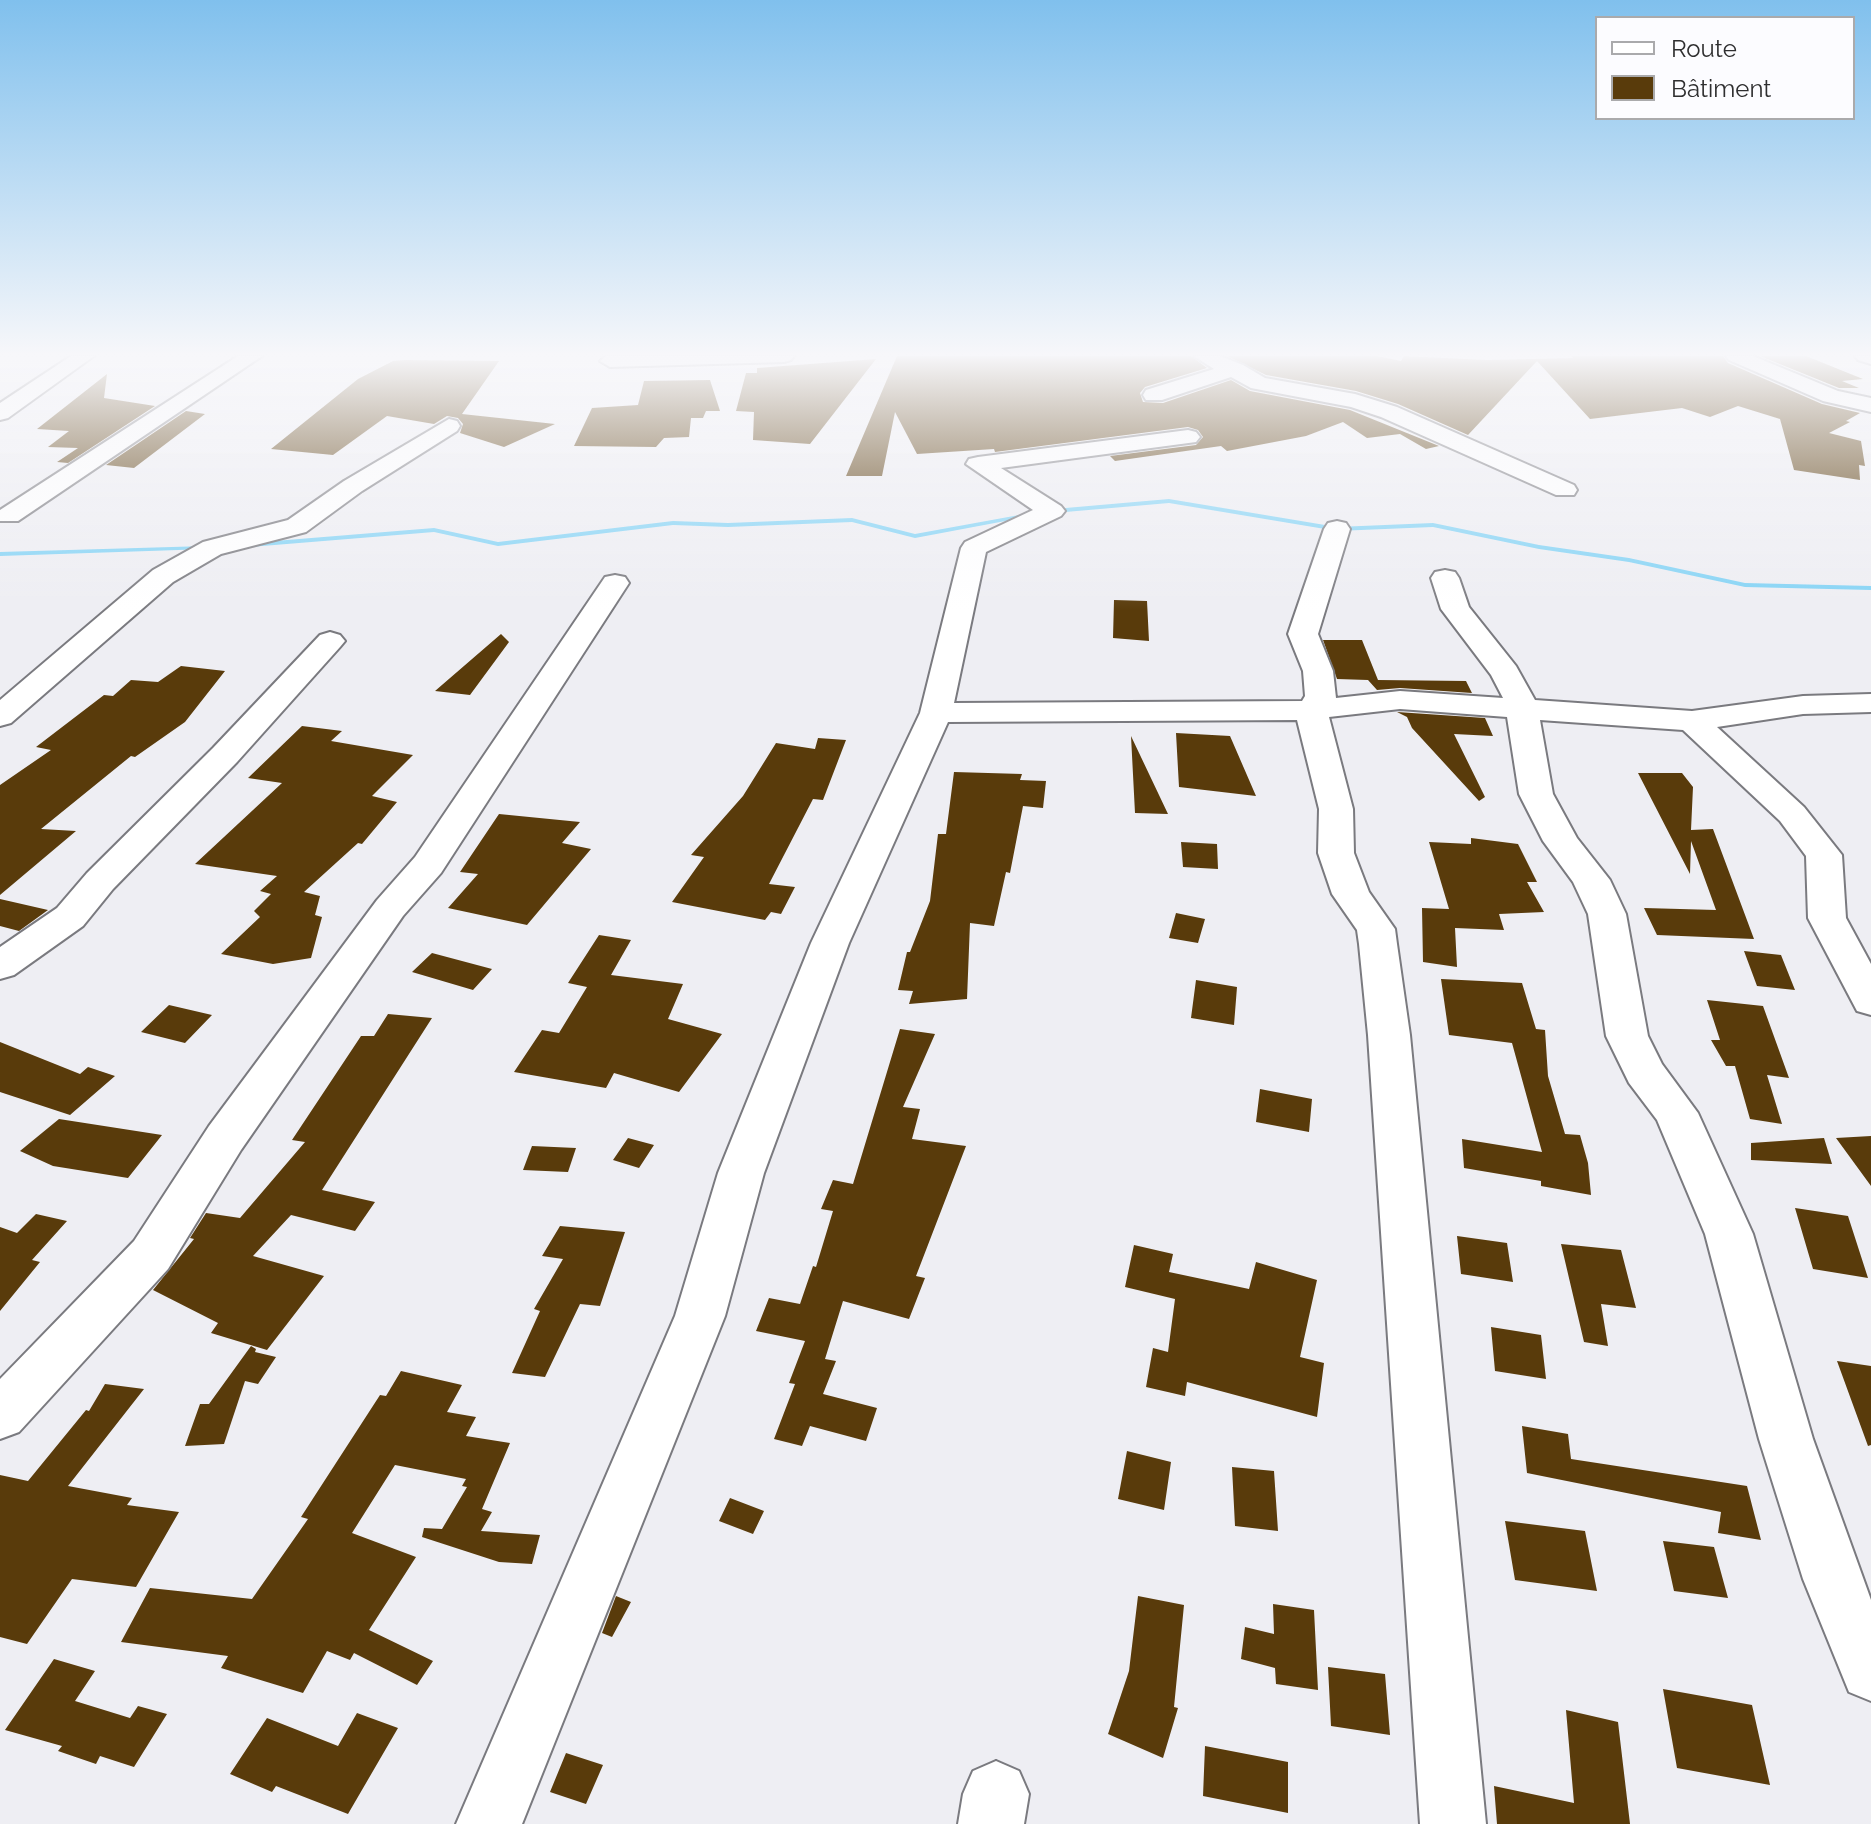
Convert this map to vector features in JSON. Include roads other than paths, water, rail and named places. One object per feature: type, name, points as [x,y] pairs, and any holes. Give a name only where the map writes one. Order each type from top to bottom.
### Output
[{"type":"street","points":[[9,516],[123,441]]},
{"type":"street","points":[[0,716],[163,576],[212,548],[297,526],[425,441]]},
{"type":"street","points":[[489,1824],[700,1316],[741,1173],[830,943],[936,713],[974,548],[1052,511],[978,464],[1156,441]]},
{"type":"street","points":[[1455,441],[1565,490]]},
{"type":"street","points":[[1311,710],[1321,697],[1318,671],[1303,634],[1337,529]]},
{"type":"street","points":[[1445,578],[1455,609],[1505,672],[1522,709],[1536,794],[1561,841],[1591,880],[1607,914],[1627,1036],[1644,1072],[1676,1113],[1729,1234],[1786,1439],[1832,1579],[1871,1670]]},
{"type":"street","points":[[0,1415],[151,1255],[225,1138],[390,908],[438,852],[615,583]]},
{"type":"street","points":[[0,966],[70,917],[100,881],[225,755],[330,641]]},
{"type":"street","points":[[936,713],[1311,710],[1400,700],[1692,721],[1803,705],[1871,703]]},
{"type":"street","points":[[1311,710],[1336,809],[1336,853],[1351,894],[1376,929],[1378,944],[1390,1051],[1453,1824]]},
{"type":"street","points":[[1692,721],[1792,814],[1824,855],[1827,918],[1871,1001]]},
{"type":"waterway","points":[[1054,511],[1169,501],[1337,529],[1433,525],[1539,547],[1629,560],[1745,585],[1871,588]]},
{"type":"waterway","points":[[250,545],[434,530],[498,544],[673,523],[728,525],[852,520],[915,536],[1030,515]]},
{"type":"waterway","points":[[0,554],[206,548]]}]
